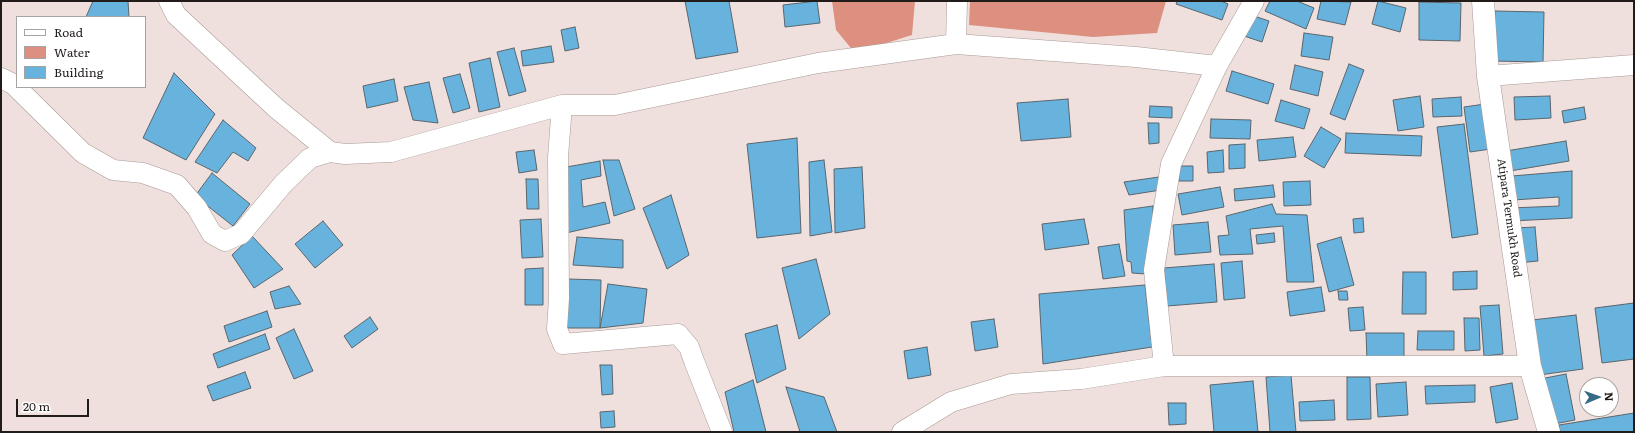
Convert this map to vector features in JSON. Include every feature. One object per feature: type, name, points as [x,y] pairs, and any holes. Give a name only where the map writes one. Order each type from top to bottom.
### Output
[{"type":"main road","name":"Atipara Termukh Road","points":[[1483,1],[1488,76],[1530,366],[1549,432]]},
{"type":"street","points":[[169,1],[176,15],[182,21],[276,108],[330,152]]},
{"type":"street","points":[[956,44],[957,1]]},
{"type":"street","points":[[1164,366],[1154,270],[1171,164],[1217,66],[1254,1]]},
{"type":"street","points":[[17,88],[83,154],[113,170],[143,173],[177,185],[197,208],[212,234],[225,241],[241,234],[284,183],[310,158],[330,152],[345,154],[391,152],[562,105],[615,105],[818,63],[956,44],[1136,57],[1217,66]]},
{"type":"street","points":[[1488,76],[1634,65]]},
{"type":"street","points":[[1,78],[16,87]]},
{"type":"street","points":[[562,105],[558,157],[559,298],[557,329],[562,344],[678,334],[689,347],[722,432]]},
{"type":"street","points":[[902,432],[951,402],[1011,384],[1081,379],[1164,366],[1530,366]]},
{"type":"water","points":[[832,1],[915,1],[912,35],[855,53],[836,30]]},
{"type":"water","points":[[970,1],[1166,1],[1157,33],[1093,37],[969,25]]},
{"type":"building","points":[[93,1],[128,1],[129,16],[86,16]]},
{"type":"building","points":[[685,1],[729,1],[738,52],[696,59]]},
{"type":"building","points":[[817,1],[820,23],[785,27],[783,5]]},
{"type":"building","points":[[1177,1],[1221,1],[1228,4],[1222,20],[1176,4]]},
{"type":"building","points":[[1270,1],[1297,1],[1314,8],[1306,29],[1265,11]]},
{"type":"building","points":[[1321,1],[1351,2],[1345,25],[1317,19]]},
{"type":"building","points":[[1378,1],[1406,8],[1400,32],[1372,24]]},
{"type":"building","points":[[1419,2],[1461,3],[1460,41],[1419,40]]},
{"type":"building","points":[[1495,11],[1544,12],[1543,62],[1493,61]]},
{"type":"building","points":[[1251,15],[1269,21],[1262,42],[1244,36]]},
{"type":"building","points":[[575,27],[579,48],[565,51],[561,30]]},
{"type":"building","points":[[1304,33],[1333,37],[1329,60],[1301,56]]},
{"type":"building","points":[[551,46],[554,62],[523,66],[521,51]]},
{"type":"building","points":[[514,48],[526,91],[509,96],[497,52]]},
{"type":"building","points":[[490,58],[500,107],[479,112],[469,63]]},
{"type":"building","points":[[1349,64],[1364,70],[1345,120],[1330,114]]},
{"type":"building","points":[[1295,65],[1323,72],[1318,96],[1290,89]]},
{"type":"building","points":[[1232,71],[1274,84],[1268,104],[1226,91]]},
{"type":"building","points":[[174,73],[215,114],[186,160],[143,138]]},
{"type":"building","points":[[460,74],[470,108],[453,113],[443,78]]},
{"type":"building","points":[[394,79],[398,101],[367,108],[363,86]]},
{"type":"building","points":[[429,82],[438,123],[413,120],[404,87]]},
{"type":"building","points":[[1420,96],[1424,127],[1398,131],[1393,100]]},
{"type":"building","points":[[1550,96],[1551,118],[1515,120],[1514,97]]},
{"type":"building","points":[[1461,97],[1462,116],[1433,117],[1432,99]]},
{"type":"building","points":[[1068,99],[1071,137],[1021,141],[1017,103]]},
{"type":"building","points":[[1281,100],[1310,109],[1304,129],[1275,121]]},
{"type":"building","points":[[1485,104],[1491,149],[1470,152],[1464,107]]},
{"type":"building","points":[[1150,106],[1172,107],[1172,118],[1149,117]]},
{"type":"building","points":[[1584,107],[1586,119],[1564,123],[1562,111]]},
{"type":"building","points":[[1211,119],[1251,120],[1250,139],[1210,138]]},
{"type":"building","points":[[223,120],[256,148],[248,161],[233,152],[217,173],[195,162]]},
{"type":"building","points":[[1148,123],[1159,123],[1159,143],[1149,144]]},
{"type":"building","points":[[1464,124],[1478,234],[1452,238],[1437,127]]},
{"type":"building","points":[[1321,127],[1341,139],[1324,168],[1304,156]]},
{"type":"building","points":[[1346,133],[1422,136],[1421,156],[1345,153]]},
{"type":"building","points":[[1293,137],[1296,157],[1259,161],[1257,140]]},
{"type":"building","points":[[797,138],[801,233],[757,238],[747,144]]},
{"type":"building","points":[[1566,141],[1569,161],[1510,171],[1506,151]]},
{"type":"building","points":[[1245,144],[1245,168],[1229,169],[1229,145]]},
{"type":"building","points":[[534,150],[537,170],[519,173],[516,152]]},
{"type":"building","points":[[1223,150],[1224,172],[1208,173],[1207,152]]},
{"type":"building","points":[[603,160],[619,160],[635,209],[614,216]]},
{"type":"building","points":[[824,160],[832,232],[810,236],[809,162]]},
{"type":"building","points":[[600,161],[601,176],[581,180],[583,207],[605,202],[610,223],[566,233],[561,168]]},
{"type":"building","points":[[1178,166],[1193,166],[1193,181],[1179,181]]},
{"type":"building","points":[[862,167],[865,228],[835,233],[834,169]]},
{"type":"building","points":[[1572,171],[1572,218],[1511,221],[1510,208],[1559,206],[1559,197],[1513,200],[1512,176]]},
{"type":"building","points":[[212,173],[250,204],[233,226],[195,196]]},
{"type":"building","points":[[1159,177],[1161,190],[1129,195],[1124,182]]},
{"type":"building","points":[[526,179],[538,179],[539,209],[527,209]]},
{"type":"building","points":[[1310,181],[1311,205],[1284,206],[1283,182]]},
{"type":"building","points":[[1273,185],[1275,197],[1235,201],[1234,189]]},
{"type":"building","points":[[1220,187],[1224,207],[1182,215],[1178,194]]},
{"type":"building","points":[[671,195],[689,255],[667,269],[643,208]]},
{"type":"building","points":[[1272,204],[1276,214],[1307,215],[1314,282],[1287,282],[1283,226],[1250,229],[1253,254],[1220,255],[1218,236],[1229,235],[1226,216]]},
{"type":"building","points":[[1153,206],[1153,266],[1146,274],[1132,273],[1131,262],[1127,261],[1124,210]]},
{"type":"building","points":[[1363,218],[1364,232],[1354,233],[1353,219]]},
{"type":"building","points":[[541,219],[543,257],[522,258],[520,220]]},
{"type":"building","points":[[1084,219],[1089,244],[1045,250],[1042,224]]},
{"type":"building","points":[[323,221],[343,245],[315,268],[295,244]]},
{"type":"building","points":[[1208,222],[1211,252],[1175,255],[1173,225]]},
{"type":"building","points":[[1535,227],[1538,261],[1517,263],[1515,228]]},
{"type":"building","points":[[1274,233],[1275,242],[1257,244],[1256,235]]},
{"type":"building","points":[[252,236],[283,269],[254,288],[232,255]]},
{"type":"building","points":[[577,237],[623,240],[623,268],[573,265]]},
{"type":"building","points":[[1341,237],[1354,285],[1329,292],[1317,244]]},
{"type":"building","points":[[1119,244],[1125,276],[1103,279],[1098,247]]},
{"type":"building","points":[[816,259],[830,314],[799,339],[782,268]]},
{"type":"building","points":[[1242,261],[1245,298],[1224,300],[1221,263]]},
{"type":"building","points":[[1214,264],[1217,302],[1167,306],[1164,268]]},
{"type":"building","points":[[543,268],[543,305],[525,305],[525,269]]},
{"type":"building","points":[[1477,271],[1477,289],[1453,290],[1453,272]]},
{"type":"building","points":[[1403,272],[1426,272],[1426,314],[1402,314]]},
{"type":"building","points":[[568,279],[601,280],[600,328],[567,328]]},
{"type":"building","points":[[608,284],[647,289],[643,323],[600,328]]},
{"type":"building","points":[[1145,285],[1152,347],[1043,364],[1039,294]]},
{"type":"building","points":[[289,286],[301,304],[275,309],[270,292]]},
{"type":"building","points":[[1321,287],[1325,311],[1290,316],[1287,292]]},
{"type":"building","points":[[1338,291],[1347,291],[1348,300],[1339,300]]},
{"type":"building","points":[[1634,303],[1634,359],[1602,363],[1595,308]]},
{"type":"building","points":[[1499,305],[1503,354],[1484,356],[1480,306]]},
{"type":"building","points":[[1363,307],[1365,330],[1350,331],[1348,308]]},
{"type":"building","points":[[267,311],[272,327],[229,342],[224,326]]},
{"type":"building","points":[[1576,315],[1583,369],[1539,375],[1532,320]]},
{"type":"building","points":[[370,317],[378,329],[352,348],[344,336]]},
{"type":"building","points":[[1464,318],[1479,318],[1480,350],[1465,351]]},
{"type":"building","points":[[994,319],[998,347],[975,351],[971,322]]},
{"type":"building","points":[[777,325],[786,369],[757,383],[745,334]]},
{"type":"building","points":[[294,329],[313,371],[294,379],[276,338]]},
{"type":"building","points":[[1418,331],[1454,331],[1454,350],[1417,350]]},
{"type":"building","points":[[1366,333],[1404,333],[1404,360],[1367,360]]},
{"type":"building","points":[[265,334],[270,349],[218,368],[213,354]]},
{"type":"building","points":[[927,347],[931,375],[908,379],[904,351]]},
{"type":"building","points":[[600,365],[612,365],[613,394],[602,395]]},
{"type":"building","points":[[245,372],[251,388],[213,401],[207,386]]},
{"type":"building","points":[[1566,374],[1575,420],[1549,425],[1540,379]]},
{"type":"building","points":[[1291,375],[1296,432],[1270,432],[1266,377]]},
{"type":"building","points":[[1347,377],[1370,377],[1371,419],[1347,420]]},
{"type":"building","points":[[753,380],[766,432],[734,432],[725,392]]},
{"type":"building","points":[[1253,381],[1258,432],[1214,432],[1210,385]]},
{"type":"building","points":[[1406,382],[1408,415],[1378,417],[1376,384]]},
{"type":"building","points":[[1512,383],[1518,419],[1496,423],[1490,387]]},
{"type":"building","points":[[1475,385],[1475,402],[1426,404],[1425,386]]},
{"type":"building","points":[[786,387],[824,397],[837,432],[800,432]]},
{"type":"building","points":[[1334,400],[1335,420],[1300,421],[1299,402]]},
{"type":"building","points":[[1168,403],[1186,403],[1186,424],[1169,425]]},
{"type":"building","points":[[614,411],[615,427],[601,428],[600,412]]},
{"type":"building","points":[[1634,413],[1634,432],[1560,432],[1559,425],[1609,417],[1619,417],[1619,415]]}]
